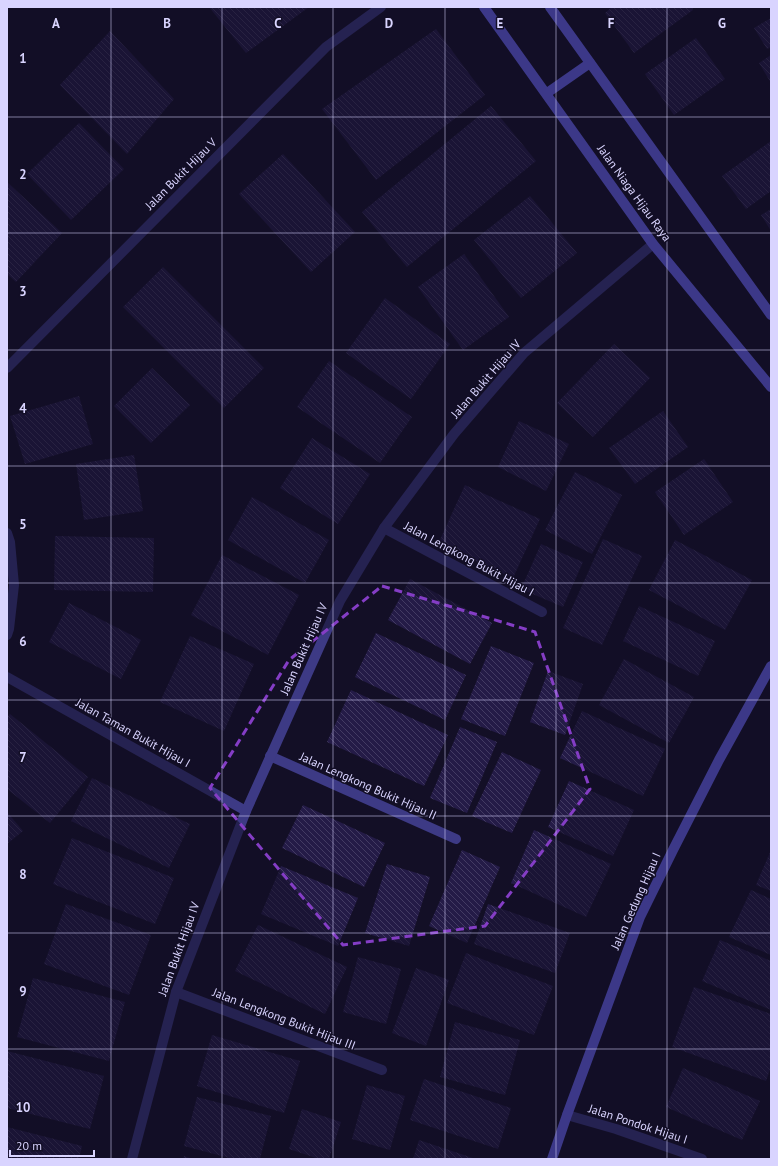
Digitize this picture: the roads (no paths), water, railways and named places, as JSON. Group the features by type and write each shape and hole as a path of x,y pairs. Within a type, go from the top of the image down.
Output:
{"street":[{"name":"Jalan Bukit Hijau V","path":"7,368 326,47 381,7"},
{"name":"Jalan Niaga Hijau Raya","path":"484,7 547,93 653,244 771,388"},
{"path":"550,7 771,315"},
{"path":"547,93 590,63"},
{"name":"Jalan Bukit Hijau IV","path":"132,1159 176,992 246,811 340,601 384,528 454,434 524,353 653,244"},
{"name":"Jalan Lengkong Bukit Hijau I","path":"384,528 542,612"},
{"path":"7,533 10,542 14,586 7,635"},
{"name":"Jalan Gedung Hijau I","path":"552,1159 566,1115 640,917 718,760 771,666"},
{"name":"Jalan Taman Bukit Hijau I","path":"7,677 246,811"},
{"name":"Jalan Lengkong Bukit Hijau II","path":"270,756 456,839"},
{"name":"Jalan Lengkong Bukit Hijau III","path":"176,992 382,1070"},
{"name":"Jalan Pondok Hijau I","path":"566,1115 616,1129 702,1159"}]}
